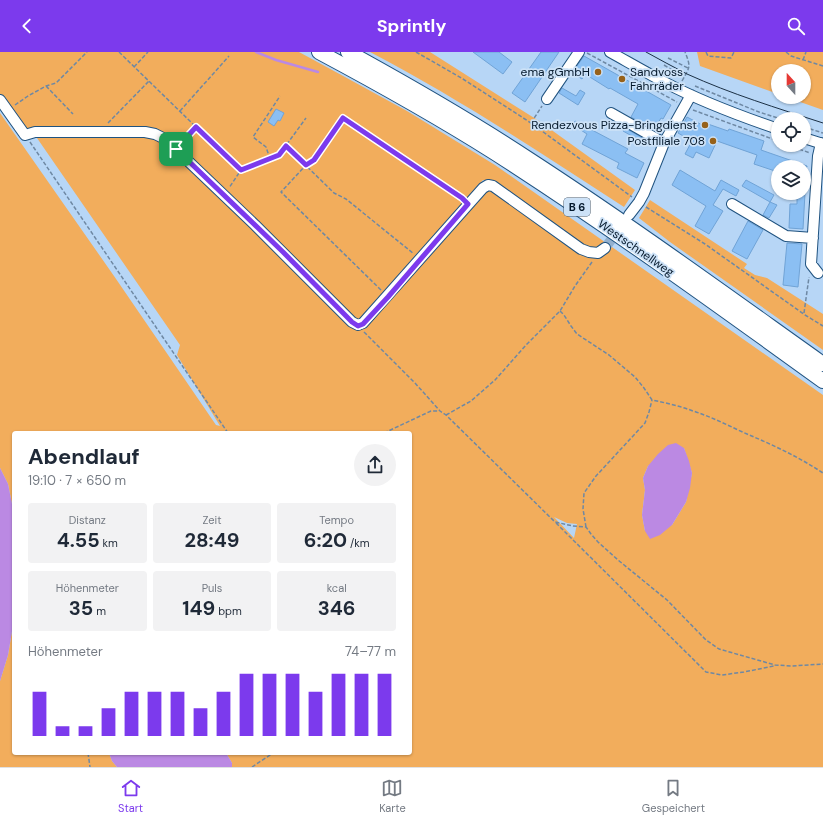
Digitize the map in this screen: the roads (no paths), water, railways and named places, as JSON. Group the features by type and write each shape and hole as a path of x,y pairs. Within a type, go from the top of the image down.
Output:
{"highway":[{"name":"Westschnellweg","path":"319,52 402,97 500,157 578,208 662,266 823,381"},
{"name":"Westschnellweg","path":"348,52 410,86 530,160 670,255 823,364"}],"street":[{"path":"547,99 579,52"},
{"path":"610,52 667,84 692,90 723,109 771,126"},
{"path":"629,215 644,194 664,143 692,90"},
{"path":"0,100 25,135 35,132 145,132 155,134 165,139 283,252 352,322 358,326 363,324 388,297 468,204 483,188 488,185 493,186 581,249 589,252 602,251"},
{"path":"611,112 664,143"},
{"path":"811,140 822,144 818,156 819,209 813,238 811,264 818,274"},
{"path":"732,204 786,236 813,238"}],"waterway":[{"path":"256,52 276,60 318,72"}],"tunnel":[{"path":"605,248 620,228"}],"tram line":[{"path":"646,52 687,74 720,88 823,123"}],"place":[{"name":"ema gGmbH","path":"598,72"},
{"name":"Sandvoss Fahrräder","path":"622,79"},
{"name":"Rendezvous Pizza-Bringdienst","path":"705,125"},
{"name":"Postfiliale 708","path":"713,141"}]}
